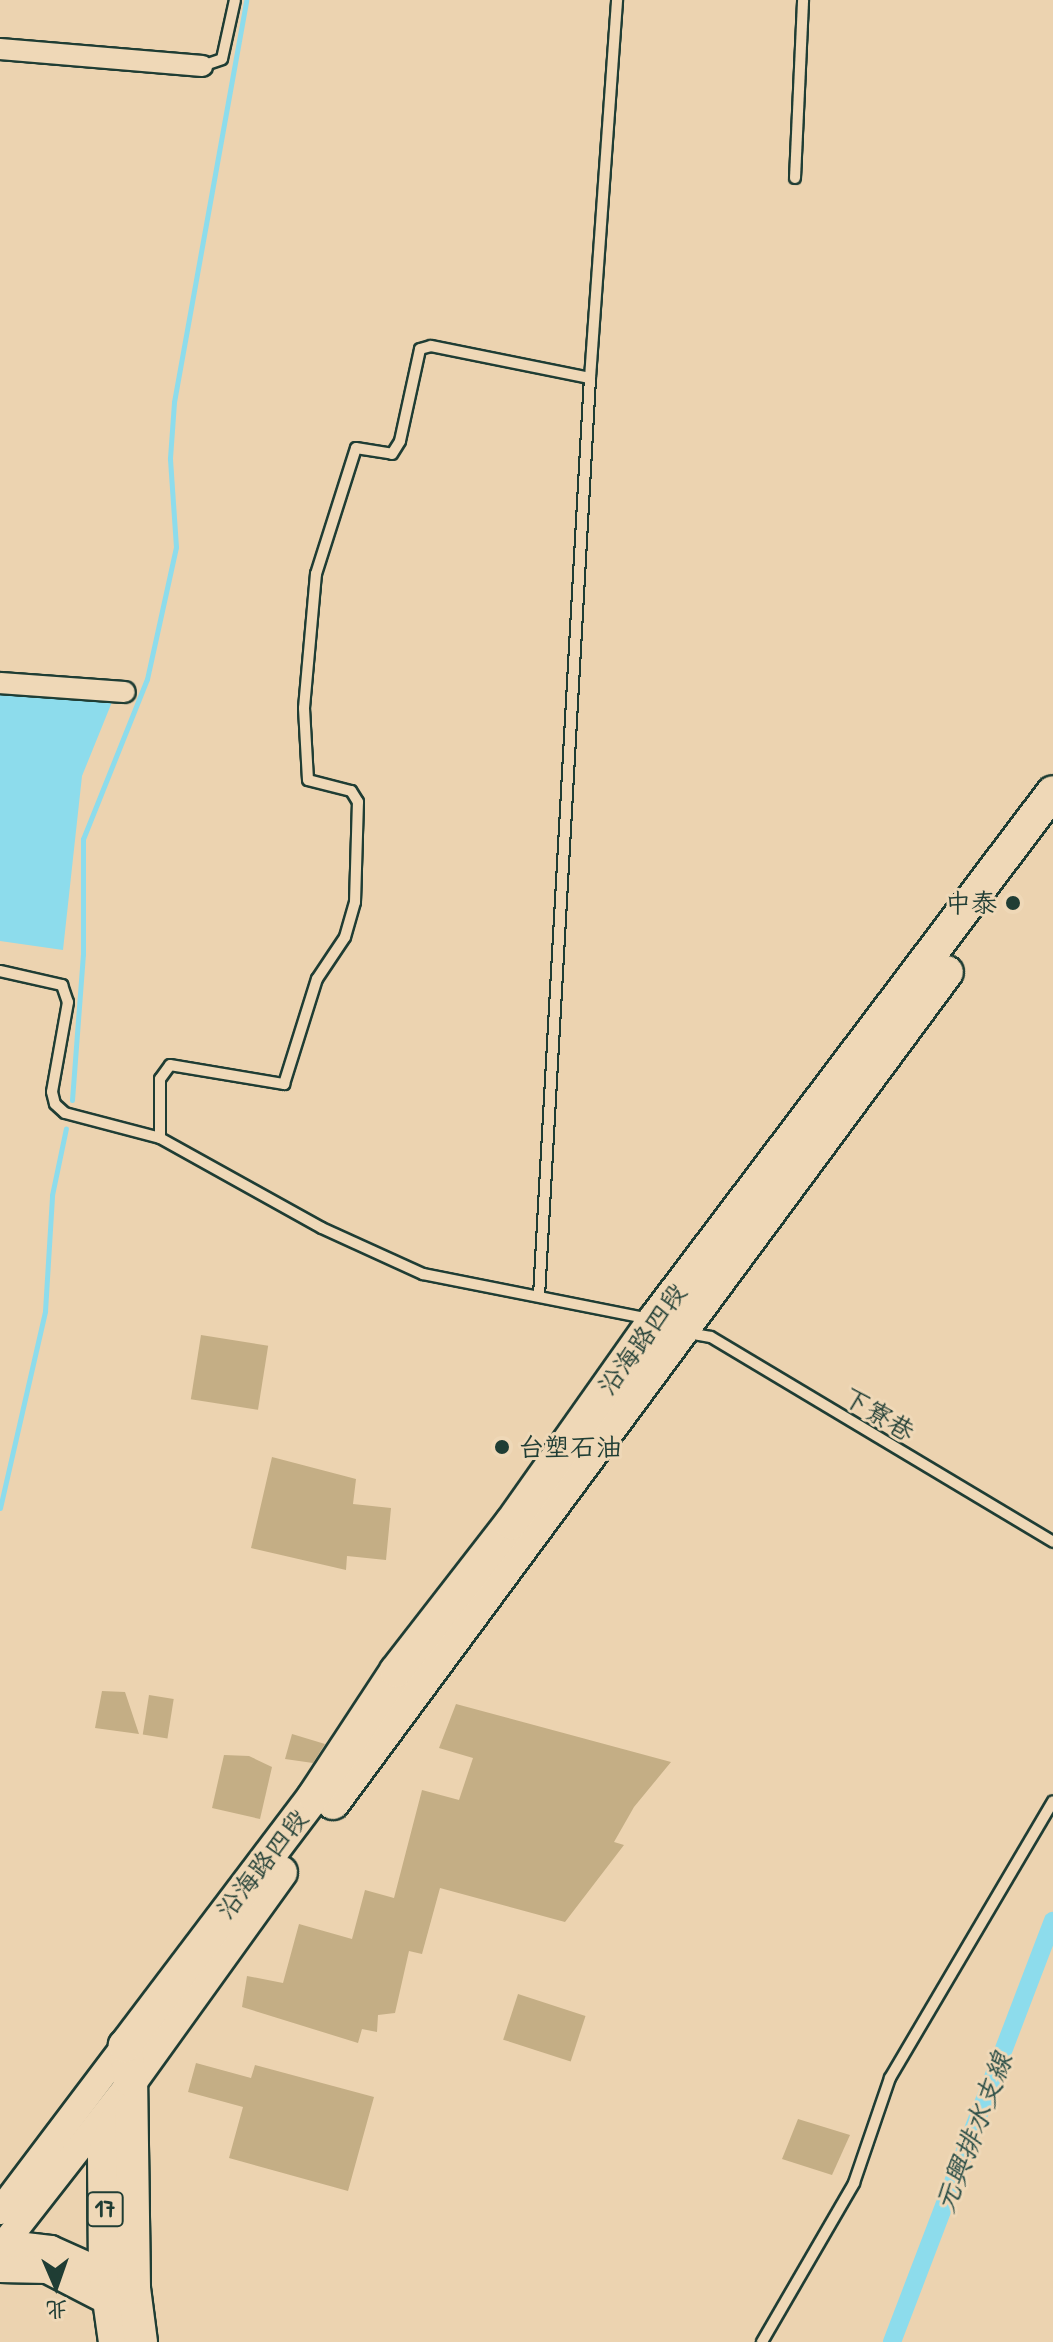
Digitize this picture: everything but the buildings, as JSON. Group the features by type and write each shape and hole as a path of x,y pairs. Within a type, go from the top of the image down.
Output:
{"main road":[{"name":"沿海路四段","path":"125,2046 314,1796 396,1671 667,1325 994,890 1053,792"},
{"name":"沿海路四段","path":"994,890 1053,827"},
{"name":"沿海路四段","path":"131,2081 667,1325"},
{"name":"17","path":"115,2342 130,2312 131,2081 125,2046"},
{"name":"17","path":"130,2312 105,2271 104,2155 131,2081"}],"street":[{"path":"0,49 202,66"},
{"path":"0,683 125,692"},
{"name":"沿海路四段","path":"0,2211 125,2046"},
{"name":"沿海路四段","path":"1,2251 131,2081"},
{"path":"1,2251 51,2249 105,2271"},
{"path":"1,2251 47,2270 130,2312"}],"lane":[{"path":"202,66 222,59 235,0"},
{"path":"539,1296 590,378 617,0"},
{"path":"795,178 803,0"},
{"path":"160,1138 160,1079 170,1065 284,1084 317,979 345,937 355,902 358,802 351,791 308,780 304,708 316,574 356,448 392,454 400,441 420,349 431,346 590,378"},
{"name":"下寮巷","path":"0,971 62,985 68,1002 52,1092 55,1104 65,1113 160,1138 322,1228 423,1274 539,1296 711,1337 1053,1542"},
{"path":"762,2342 854,2183 890,2078 1053,1801"}],"water":[{"path":"0,684 114,697 82,776 63,950 0,941"}],"waterway":[{"path":"72,1100 83,954 83,839 147,679 176,547 170,458 174,402 246,0"},
{"path":"0,1508 45,1311 52,1195 66,1128"},
{"name":"元興排水支線","path":"892,2342 1053,1921"}],"place":[{"name":"中泰","path":"1013,903"},
{"name":"台塑石油","path":"502,1447"}]}
